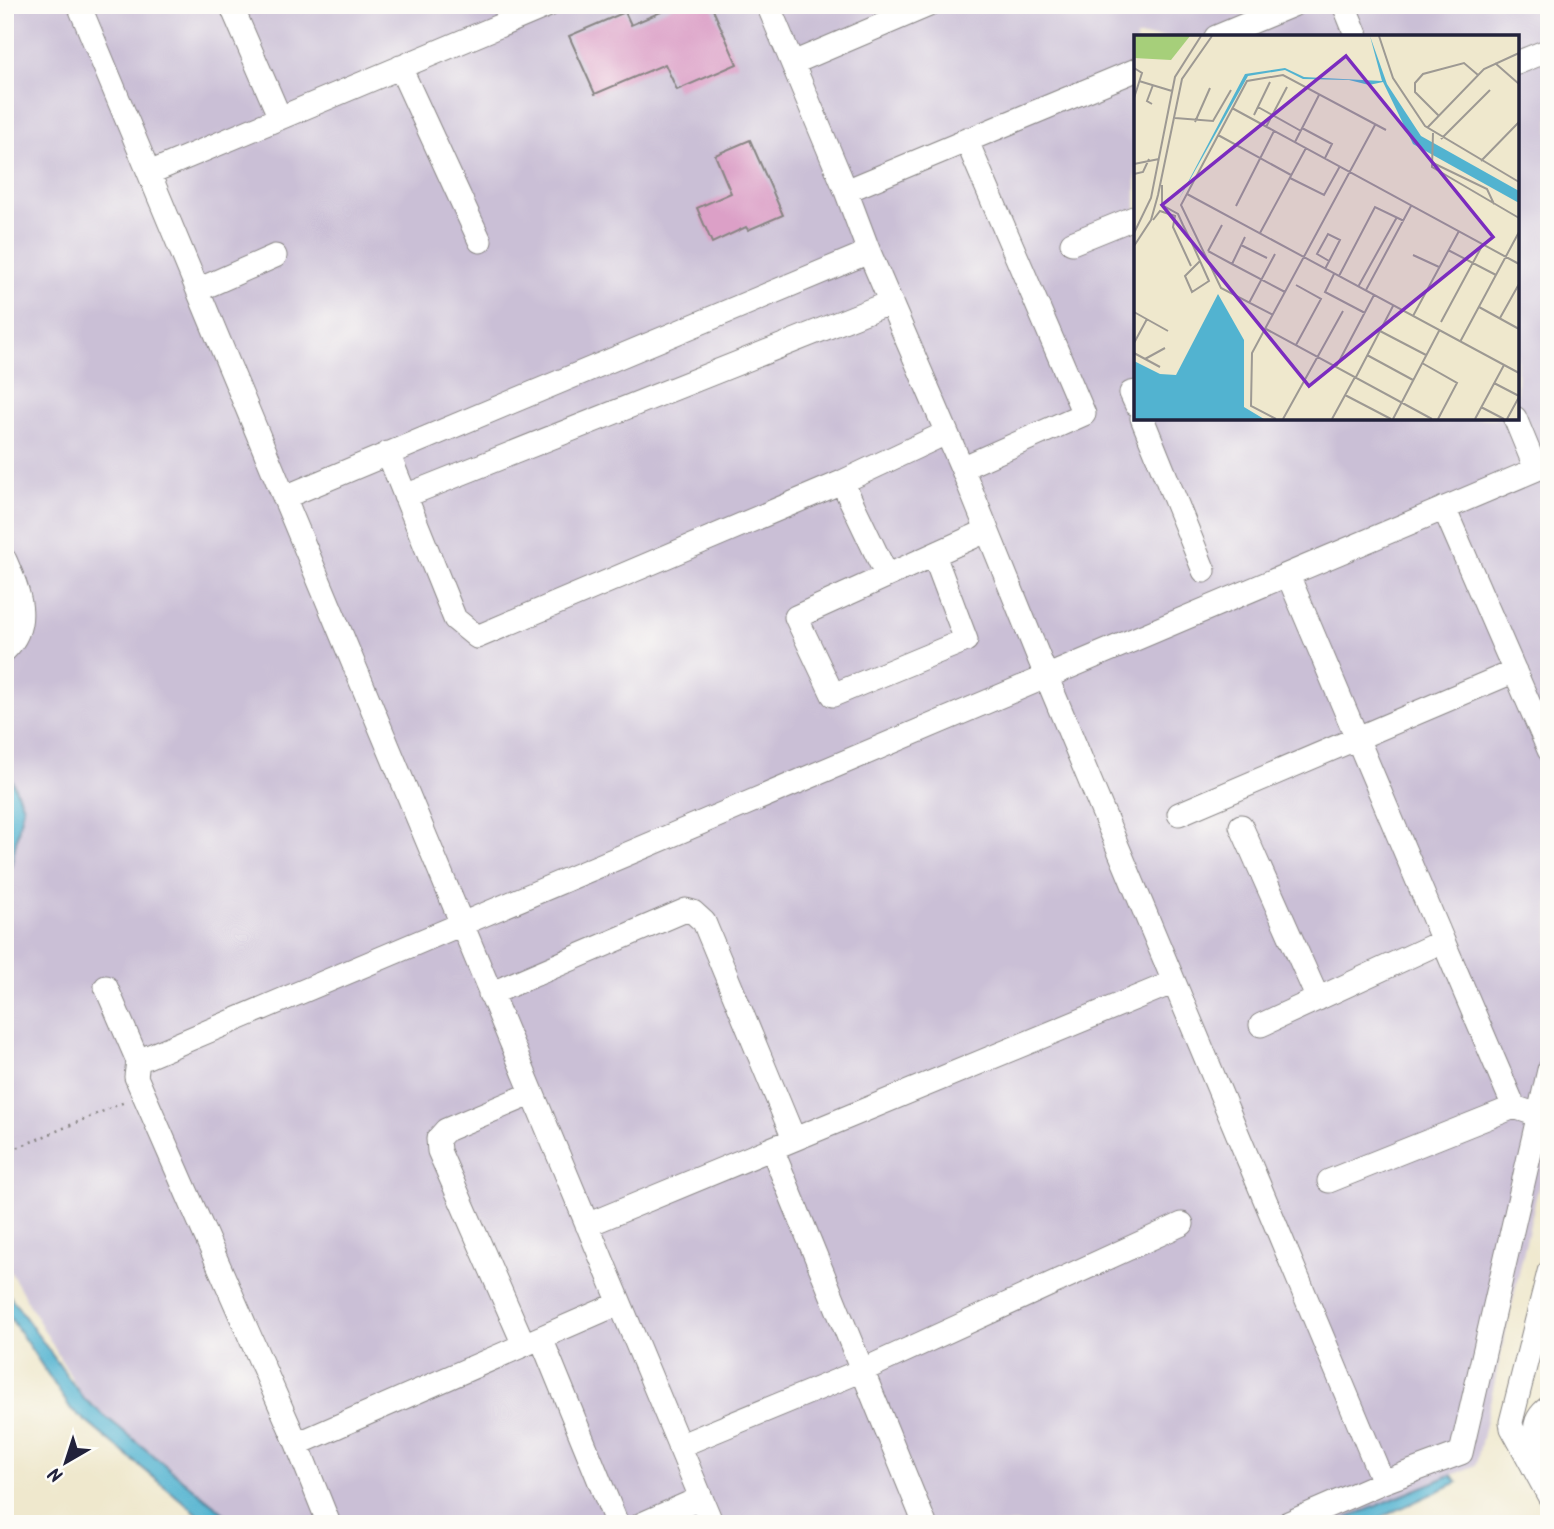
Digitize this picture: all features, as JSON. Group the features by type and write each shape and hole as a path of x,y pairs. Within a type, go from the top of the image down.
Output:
{"lane":[{"path":"231,5 280,118"},
{"path":"149,173 549,5"},
{"path":"768,5 1383,1482"},
{"path":"793,63 929,5"},
{"path":"1221,35 1293,5"},
{"path":"1344,5 1356,35"},
{"path":"81,6 712,1524"},
{"path":"1519,62 1549,50"},
{"path":"400,67 480,241"},
{"path":"846,191 1134,71"},
{"path":"962,468 1084,414 966,139"},
{"path":"1072,243 1134,218"},
{"path":"285,497 869,252"},
{"path":"198,290 275,256"},
{"path":"405,496 891,302"},
{"path":"1143,420 1204,571"},
{"path":"138,1061 1542,467 1516,420"},
{"path":"388,453 455,619 477,636 842,482 946,433"},
{"path":"842,482 887,576"},
{"path":"1444,508 1549,750"},
{"path":"934,555 966,640 832,695 796,617 986,531"},
{"path":"5,560 20,595 23,612 8,641"},
{"path":"1288,575 1514,1107"},
{"path":"1179,814 1515,671"},
{"path":"1241,826 1318,999"},
{"path":"490,994 686,910 692,912 704,922 794,1139"},
{"path":"1261,1025 1443,941"},
{"path":"587,1226 1174,982"},
{"path":"106,987 138,1061 136,1077 143,1095 329,1524"},
{"path":"1286,1524 1383,1482 1461,1453 1549,1070"},
{"path":"531,1094 446,1130 438,1139 439,1151 533,1341 617,1524"},
{"path":"1329,1181 1514,1107 1538,1115"},
{"path":"772,1149 925,1524"},
{"path":"679,1446 863,1370 1182,1224"},
{"path":"1549,1272 1539,1341 1512,1428 1549,1496"},
{"path":"296,1444 620,1303"},
{"path":"1549,1407 1536,1418 1535,1423 1539,1449 1549,1464"},
{"path":"642,1524 701,1498"}],"path":[{"path":"5,1153 143,1095"}],"shaded area":[{"path":"5,5 1549,5 1549,1139 1476,1465 1333,1524 237,1524 83,1398 5,1262 5,896 23,807 5,763"}],"water":[{"path":"5,763 23,807 5,896"},
{"path":"5,1289 83,1398 237,1524 210,1524 71,1409 5,1310"},
{"path":"1451,1475 1458,1482 1367,1524 1333,1524"}],"building":[{"path":"677,5 711,5 737,64 677,90 665,64 595,94 569,36 625,12 631,25"},
{"path":"750,140 783,215 748,230 746,227 712,243 697,208 731,193 715,155"}]}
